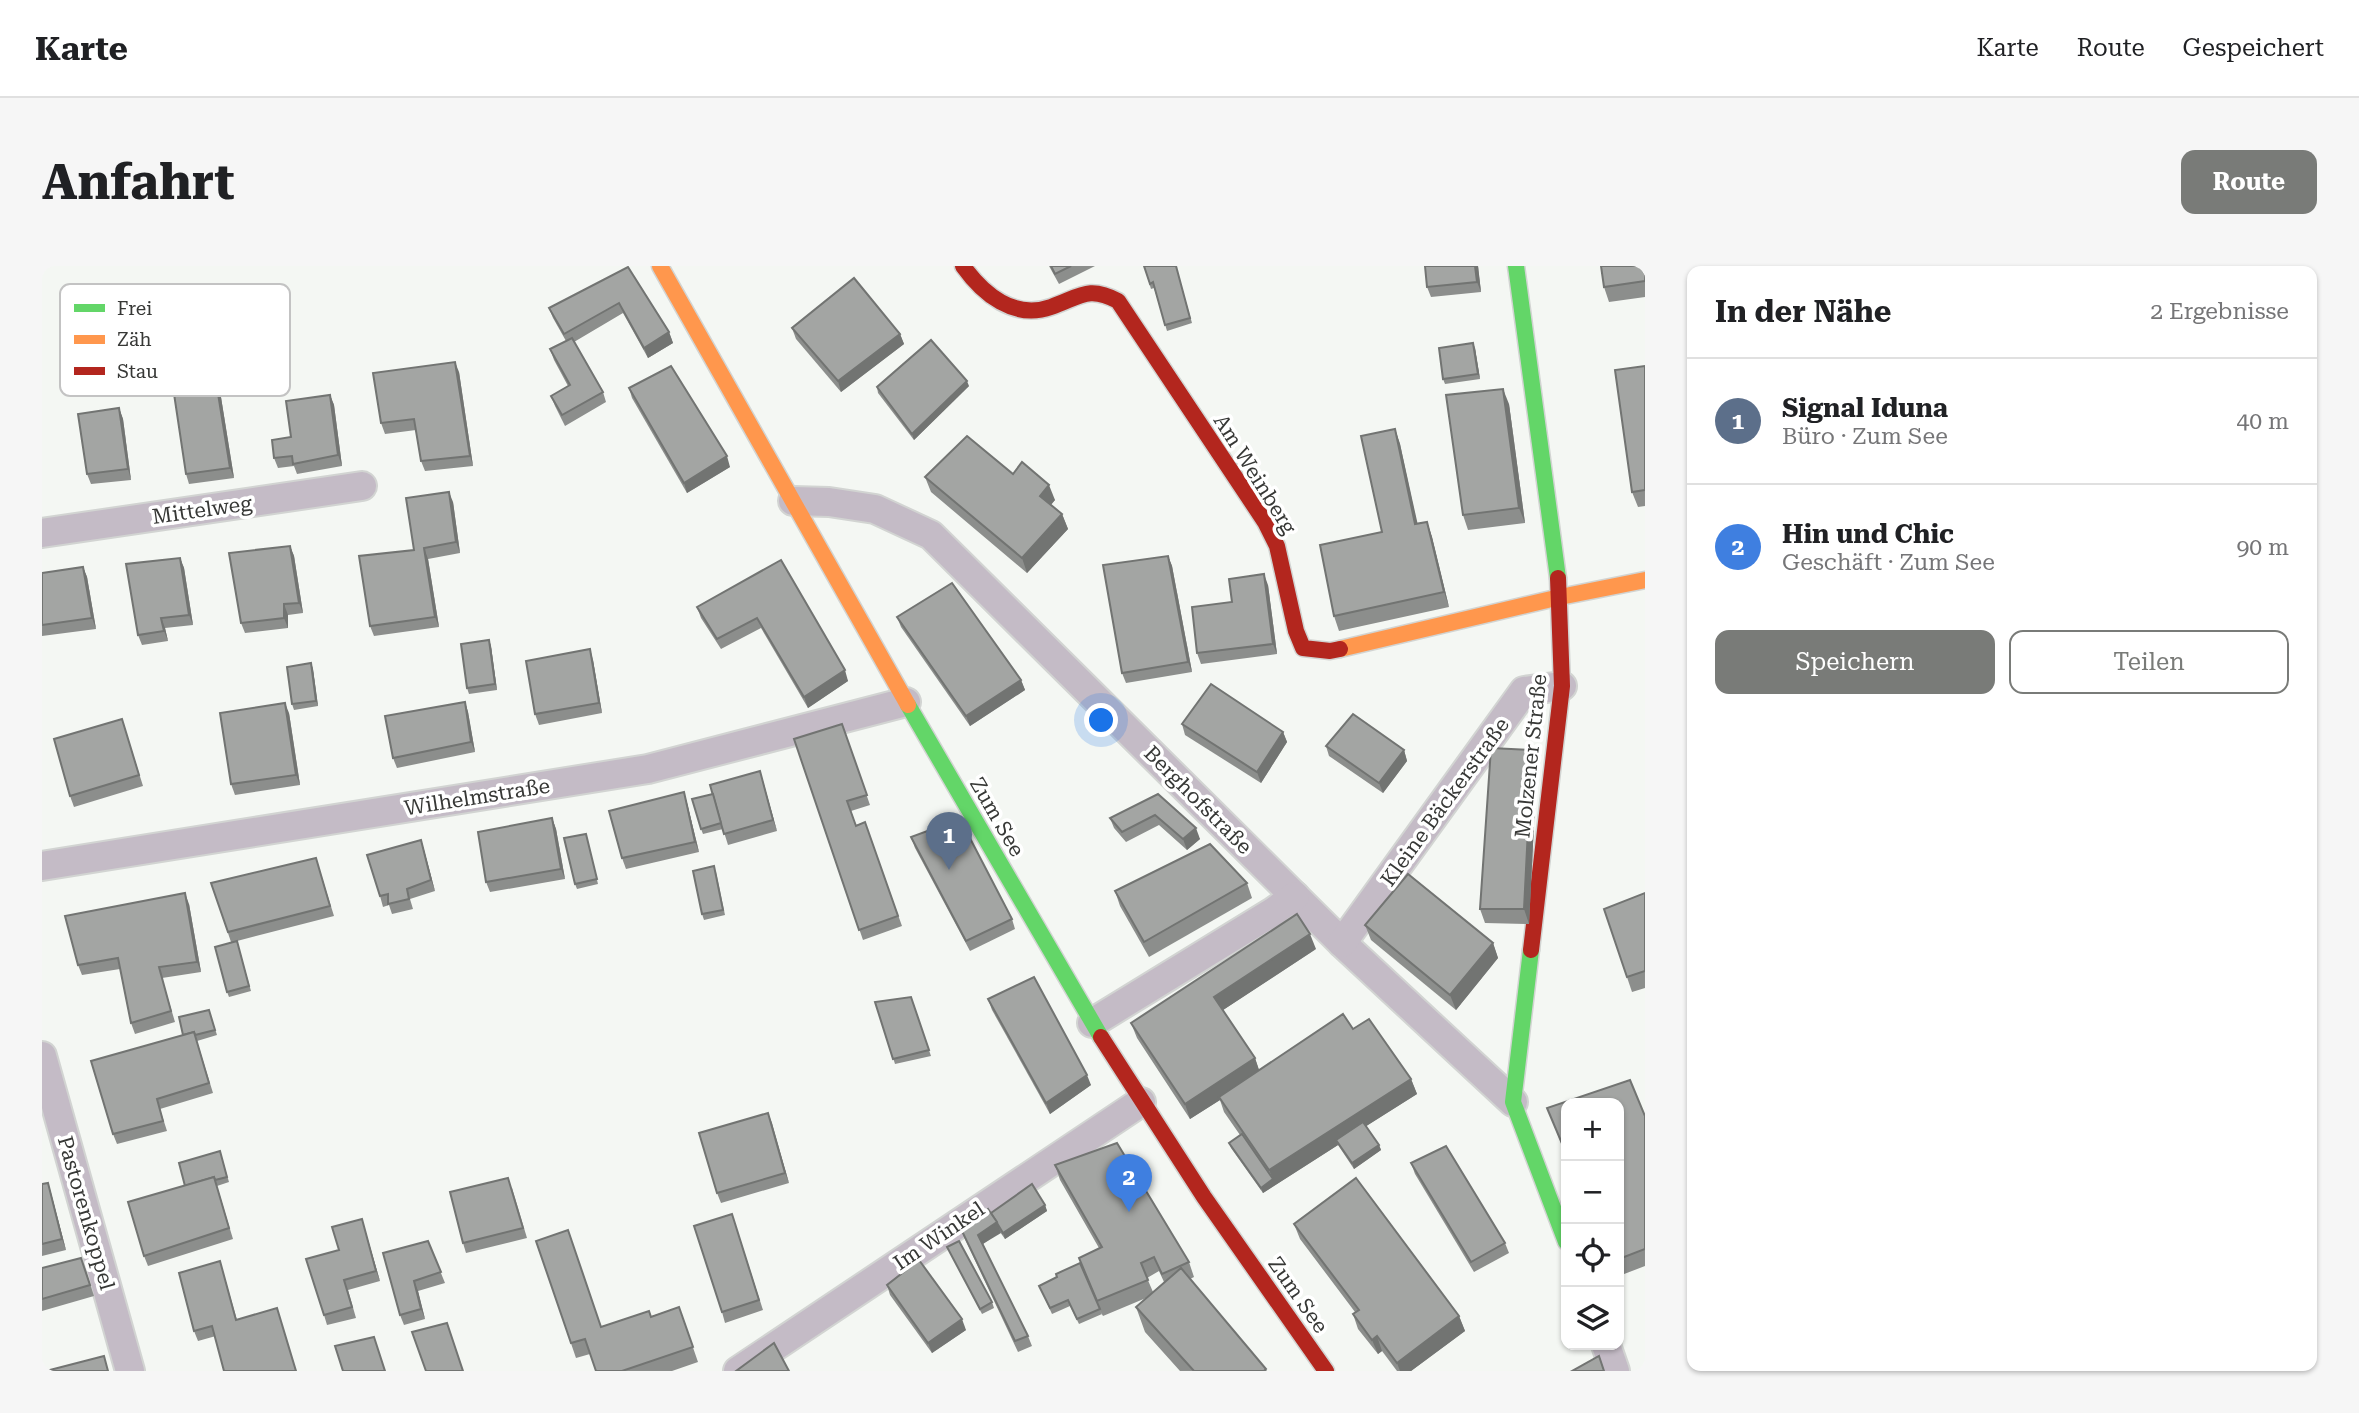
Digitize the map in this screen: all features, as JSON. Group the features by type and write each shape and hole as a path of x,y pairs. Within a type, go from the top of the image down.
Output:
{"street":[{"name":"Zum See","path":"660,266 906,702 1092,1023 1204,1197 1325,1371"},
{"name":"Am Weinberg","path":"963,266 987,293 1010,307 1028,311 1047,309 1080,293 1102,291 1118,301 1265,523 1277,546 1296,631 1303,648 1329,651 1560,597"},
{"name":"Molzener Straße","path":"1516,266 1560,597 1562,686 1513,1102 1561,1229"},
{"name":"Mittelweg","path":"42,533 362,486"},
{"name":"Berghofstraße","path":"793,501 828,502 875,509 931,535 1342,943 1513,1102"},
{"path":"1560,597 1645,580"},
{"name":"Kleine Bäckerstraße","path":"1342,943 1524,691 1562,686"},
{"name":"Wilhelmstraße","path":"42,866 648,769 906,702"},
{"path":"1092,1023 1295,896"},
{"name":"Pastorenkoppel","path":"42,1056 130,1371"},
{"name":"Im Winkel","path":"738,1371 1141,1102"},
{"path":"1608,1350 1615,1371"}],"building":[{"path":"1051,266 1071,266 1055,274"},
{"path":"1144,266 1176,266 1190,318 1165,325 1153,282 1150,284"},
{"path":"1425,266 1475,266 1477,282 1427,287"},
{"path":"1601,266 1645,266 1645,281 1604,287"},
{"path":"628,267 669,332 644,348 619,303 564,334 549,308"},
{"path":"854,278 900,334 838,381 792,328"},
{"path":"572,338 603,392 562,415 551,396 570,385 550,349"},
{"path":"931,340 967,381 912,434 877,387"},
{"path":"1473,343 1478,374 1443,379 1439,348"},
{"path":"455,362 470,456 421,461 414,419 381,423 373,373"},
{"path":"671,366 727,456 684,483 629,388"},
{"path":"1645,366 1645,490 1632,492 1615,370"},
{"path":"1503,389 1519,508 1463,515 1446,395"},
{"path":"330,395 338,455 293,464 292,456 274,458 272,440 291,437 286,401"},
{"path":"174,396 218,396 230,468 186,474"},
{"path":"119,408 128,469 87,474 78,414"},
{"path":"1395,429 1415,524 1427,522 1444,592 1334,616 1320,545 1382,532 1361,436"},
{"path":"967,436 1013,474 1022,462 1049,485 1040,496 1062,514 1022,558 925,477"},
{"path":"449,492 456,542 424,548 435,617 370,626 359,556 414,550 406,498"},
{"path":"290,546 299,603 284,604 284,618 241,623 229,553"},
{"path":"1168,556 1188,662 1122,673 1103,565"},
{"path":"180,558 189,615 161,618 164,631 138,635 126,564"},
{"path":"781,560 845,670 804,697 757,618 717,639 697,607"},
{"path":"83,567 92,618 42,625 42,573"},
{"path":"1264,574 1273,644 1197,653 1192,607 1232,602 1229,579"},
{"path":"952,583 1021,680 966,716 897,617"},
{"path":"489,640 495,684 467,688 461,644"},
{"path":"590,649 599,703 535,714 526,661"},
{"path":"311,663 316,701 292,704 287,667"},
{"path":"1211,684 1283,732 1257,772 1182,724"},
{"path":"465,702 471,742 393,758 385,716"},
{"path":"285,703 296,775 231,784 220,713"},
{"path":"1353,714 1404,750 1379,783 1326,746"},
{"path":"122,719 139,775 70,796 54,739"},
{"path":"842,724 867,795 847,801 856,826 865,822 898,916 859,930 794,739"},
{"path":"1491,748 1532,750 1524,909 1480,909"},
{"path":"760,771 773,820 724,834 710,785"},
{"path":"684,792 695,842 622,858 609,811"},
{"path":"713,794 721,823 701,829 692,799"},
{"path":"1158,794 1196,828 1183,839 1155,815 1122,832 1110,818"},
{"path":"552,818 561,869 486,882 478,832"},
{"path":"960,819 1012,919 966,941 911,837"},
{"path":"586,834 597,879 575,884 564,838"},
{"path":"421,840 431,880 407,889 409,899 388,904 388,894 380,896 367,855"},
{"path":"1210,844 1247,883 1144,942 1115,891"},
{"path":"316,858 330,906 228,932 211,883"},
{"path":"714,866 723,910 702,914 693,871"},
{"path":"1408,874 1493,943 1450,995 1365,925"},
{"path":"185,893 197,962 159,967 171,1011 131,1023 118,958 78,965 65,916"},
{"path":"1645,893 1645,971 1627,977 1604,909"},
{"path":"1297,914 1310,934 1214,997 1255,1058 1185,1104 1131,1023"},
{"path":"237,941 249,986 227,992 215,947"},
{"path":"1034,977 1087,1075 1046,1103 988,999"},
{"path":"911,997 929,1050 893,1059 875,1002"},
{"path":"209,1010 215,1030 183,1035 179,1017"},
{"path":"1343,1014 1353,1029 1369,1019 1411,1079 1269,1170 1219,1097"},
{"path":"194,1032 209,1083 157,1099 163,1121 113,1134 91,1061"},
{"path":"1630,1080 1645,1116 1645,1249 1624,1257 1624,1098 1577,1098"},
{"path":"1561,1103 1561,1141 1547,1108"},
{"path":"768,1113 785,1173 717,1193 699,1133"},
{"path":"1363,1122 1379,1145 1352,1163 1336,1140"},
{"path":"1242,1134 1273,1179 1261,1188 1229,1143"},
{"path":"1117,1143 1189,1262 1162,1274 1154,1257 1141,1263 1148,1280 1097,1301 1079,1258 1102,1247 1055,1165"},
{"path":"1446,1146 1505,1243 1471,1262 1411,1163"},
{"path":"220,1151 227,1177 215,1180 214,1177 185,1186 179,1163"},
{"path":"214,1177 229,1228 144,1256 128,1202"},
{"path":"508,1178 523,1228 463,1243 450,1192"},
{"path":"1356,1178 1459,1316 1397,1363 1377,1336 1372,1340 1353,1314 1359,1310 1294,1224"},
{"path":"48,1183 62,1239 42,1244 42,1184"},
{"path":"1032,1184 1045,1205 1003,1233 991,1213"},
{"path":"988,1209 997,1222 978,1235 1028,1336 1015,1341 961,1229"},
{"path":"732,1214 759,1300 722,1312 694,1226"},
{"path":"362,1219 376,1271 344,1280 352,1307 324,1315 306,1259 339,1250 332,1227"},
{"path":"568,1230 601,1327 649,1311 651,1317 679,1307 693,1347 622,1371 596,1371 585,1339 571,1343 536,1241"},
{"path":"428,1241 441,1272 414,1281 421,1309 400,1315 383,1253"},
{"path":"959,1241 992,1302 980,1309 947,1247"},
{"path":"81,1258 90,1285 42,1299 42,1268"},
{"path":"919,1260 962,1319 928,1343 887,1285"},
{"path":"220,1261 236,1320 277,1308 296,1371 224,1371 212,1326 194,1331 179,1273"},
{"path":"1080,1263 1100,1309 1077,1319 1068,1300 1050,1308 1039,1286 1057,1277 1056,1274"},
{"path":"1181,1268 1266,1369 1264,1371 1194,1371 1136,1307"},
{"path":"447,1323 463,1371 426,1371 412,1332"},
{"path":"374,1337 385,1371 343,1371 335,1346"},
{"path":"774,1343 789,1371 736,1371"},
{"path":"104,1356 108,1371 46,1371"},
{"path":"1599,1356 1604,1371 1572,1371"}],"traffic: fast":[{"path":"1516,266 1558,578"},
{"path":"908,705 1101,1037"},
{"path":"1531,950 1513,1102 1561,1229"}],"traffic: slow":[{"path":"660,266 908,705"},
{"path":"1340,649 1560,597 1645,580"}],"traffic: jam":[{"path":"963,266 990,295 1024,310 1051,307 1091,293 1118,301 1265,522 1277,546 1296,631 1303,648 1330,651 1340,649"},
{"path":"1531,950 1562,686 1558,578"},
{"path":"1101,1037 1204,1197 1326,1371"}],"place":[{"name":"Signal Iduna","path":"949,870"},
{"name":"Hin und Chic","path":"1129,1212"}]}
